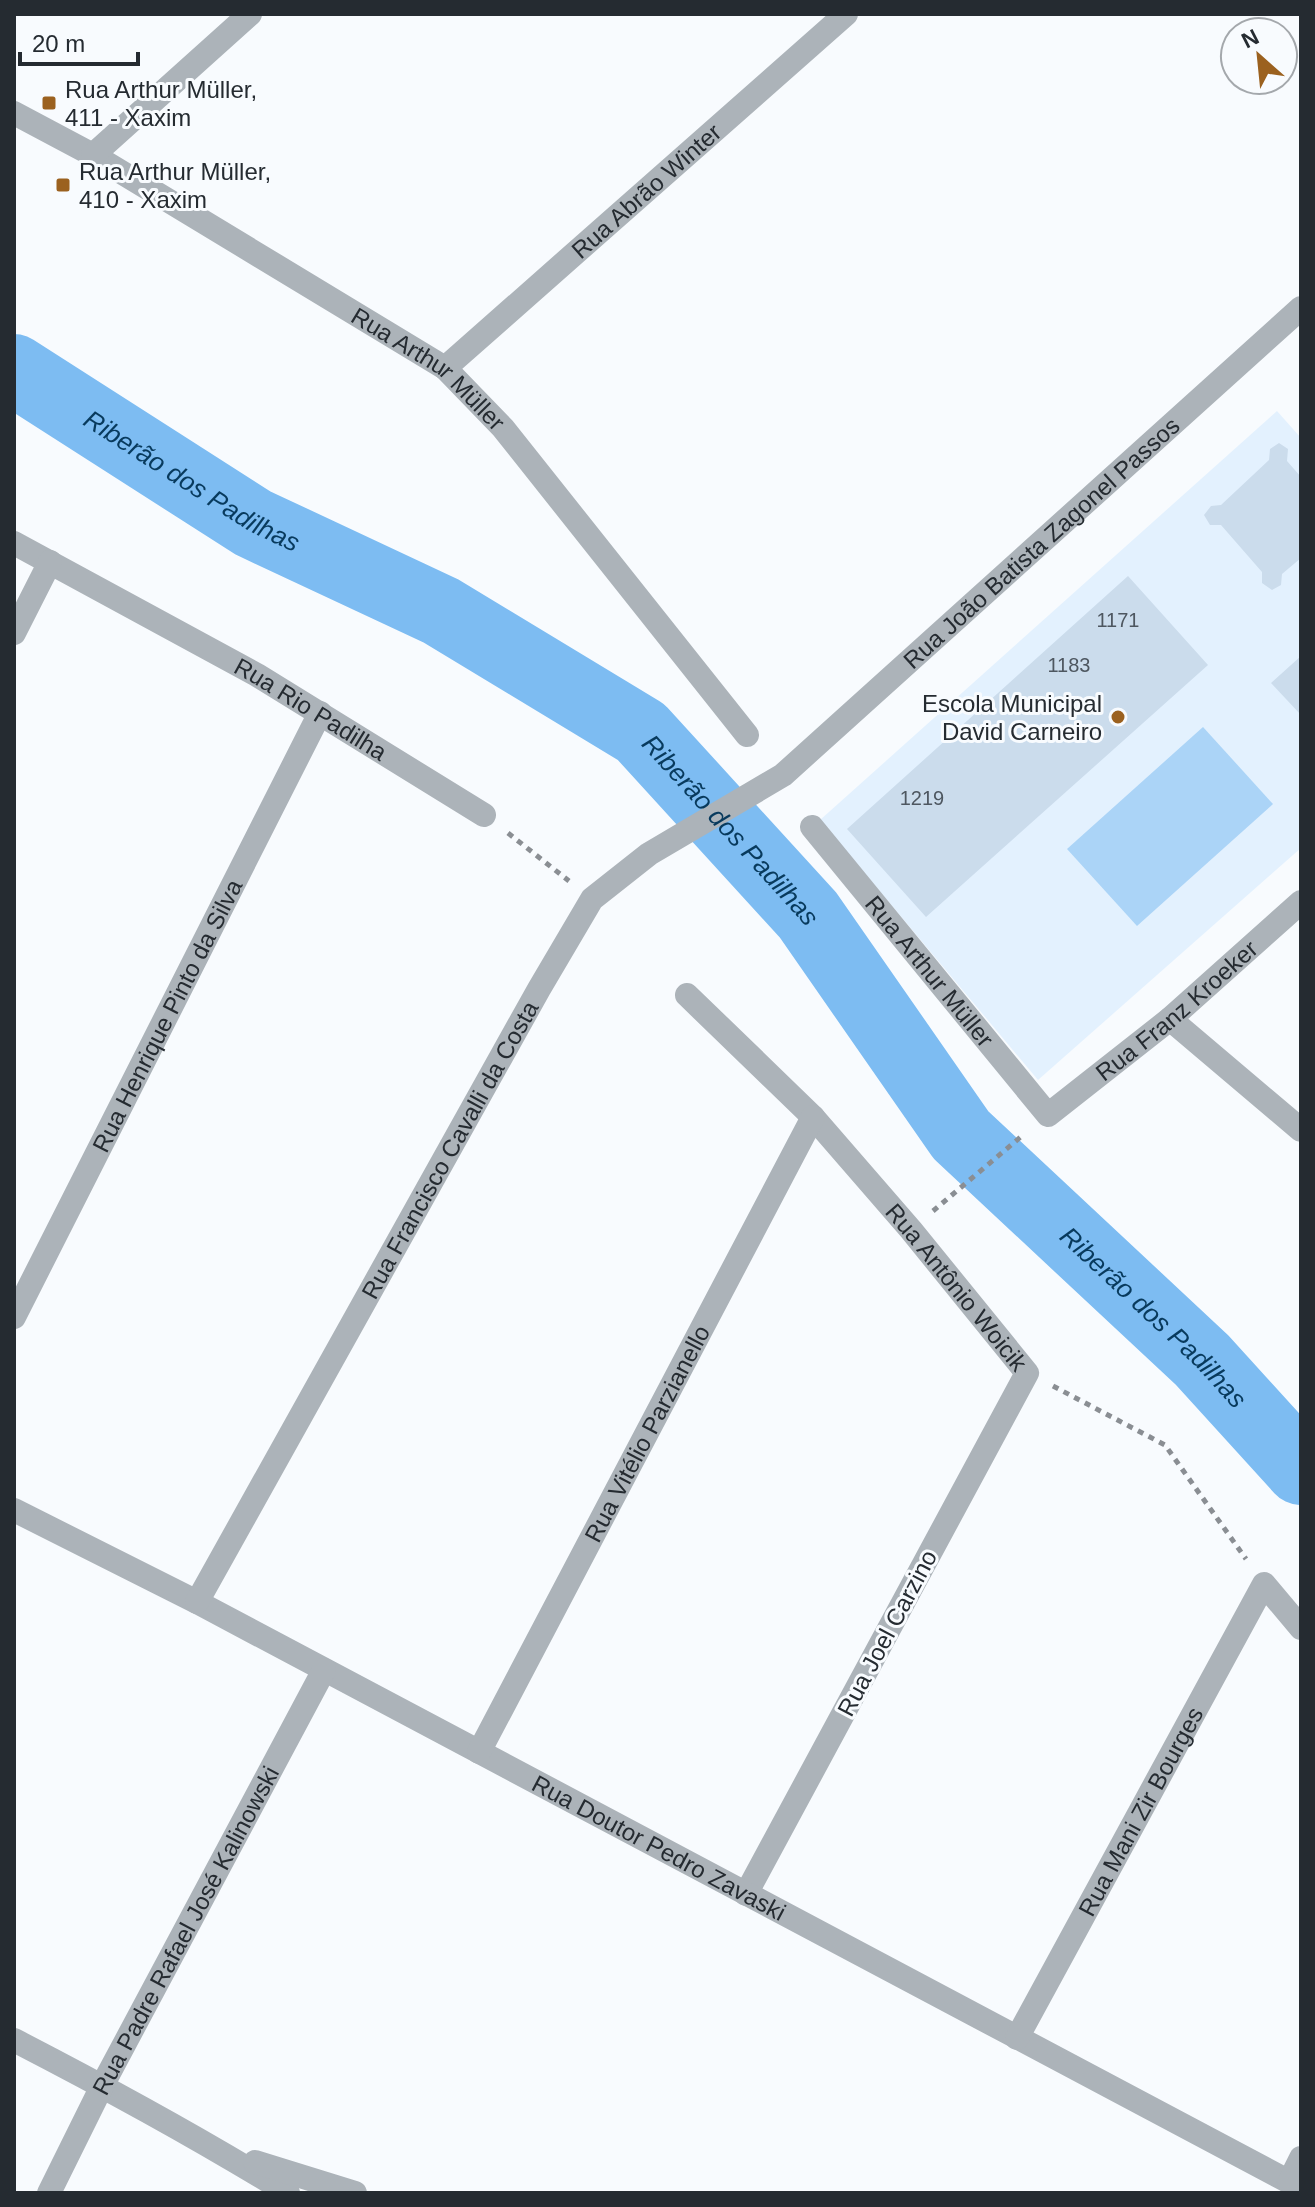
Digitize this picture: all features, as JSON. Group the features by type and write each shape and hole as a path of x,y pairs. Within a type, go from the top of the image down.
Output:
{"street":[{"path":"93,155 250,14"},
{"name":"Rua Abrão Winter","path":"445,368 846,14"},
{"name":"Rua Arthur Müller","path":"14,113 93,155 445,368 503,428 747,735"},
{"name":"Rua João Batista Zagonel Passos","path":"775,779 1301,308"},
{"name":"Rua Rio Padilha","path":"14,543 257,675 484,815"},
{"path":"14,633 50,562"},
{"name":"Rua Henrique Pinto da Silva","path":"14,1317 320,713"},
{"name":"Rua Francisco Cavalli da Costa","path":"197,1602 592,899 649,854 775,779"},
{"name":"Rua Arthur Müller","path":"812,827 1048,1115"},
{"name":"Rua Franz Kroeker","path":"1048,1115 1170,1019 1301,902"},
{"name":"Rua Antônio Woicik","path":"687,995 813,1117 911,1230 1027,1373"},
{"path":"1170,1019 1301,1130"},
{"name":"Rua Vitélio Parzianello","path":"479,1752 813,1117"},
{"name":"Rua Joel Carzino","path":"746,1894 1027,1373"},
{"name":"Rua Doutor Pedro Zavaski","path":"14,1510 197,1602 1295,2185"},
{"path":"1264,1584 1301,1628"},
{"name":"Rua Mani Zir Bourges","path":"1017,2038 1264,1584"},
{"name":"Rua Padre Rafael José Kalinowski","path":"49,2193 102,2086 324,1670"},
{"path":"14,2040 222,2152 288,2193"},
{"path":"222,2152 355,2193"},
{"path":"1295,2185 1301,2158"}],"path":[{"path":"484,815 592,899"},
{"path":"943,1203 1026,1132"},
{"name":"Rua Antônio Woicik","path":"1027,1373 1165,1445 1264,1584"}],"shaded area":[{"name":"Escola Municipal David Carneiro","path":"1277,411 1301,438 1301,848 1038,1080 820,820"},
{"path":"1203,727 1273,804 1137,926 1067,849"}],"building":[{"path":"1279,443 1288,449 1287,461 1301,477 1301,558 1282,574 1281,585 1272,590 1262,583 1262,572 1221,525 1210,525 1204,515 1211,506 1221,505 1269,460 1270,449"},
{"path":"1128,576 1208,665 926,917 847,829"},
{"path":"1301,656 1301,715 1271,683"}],"waterway":[{"name":"Riberão dos Padilhas","path":"14,370 253,523 441,611 641,732 808,915 961,1135 1202,1360 1301,1469"}],"place":[{"name":"Rua Arthur Müller, 411 - Xaxim","path":"49,103"},
{"name":"Rua Arthur Müller, 410 - Xaxim","path":"63,185"},
{"name":"Escola Municipal David Carneiro","path":"1118,717"}]}
